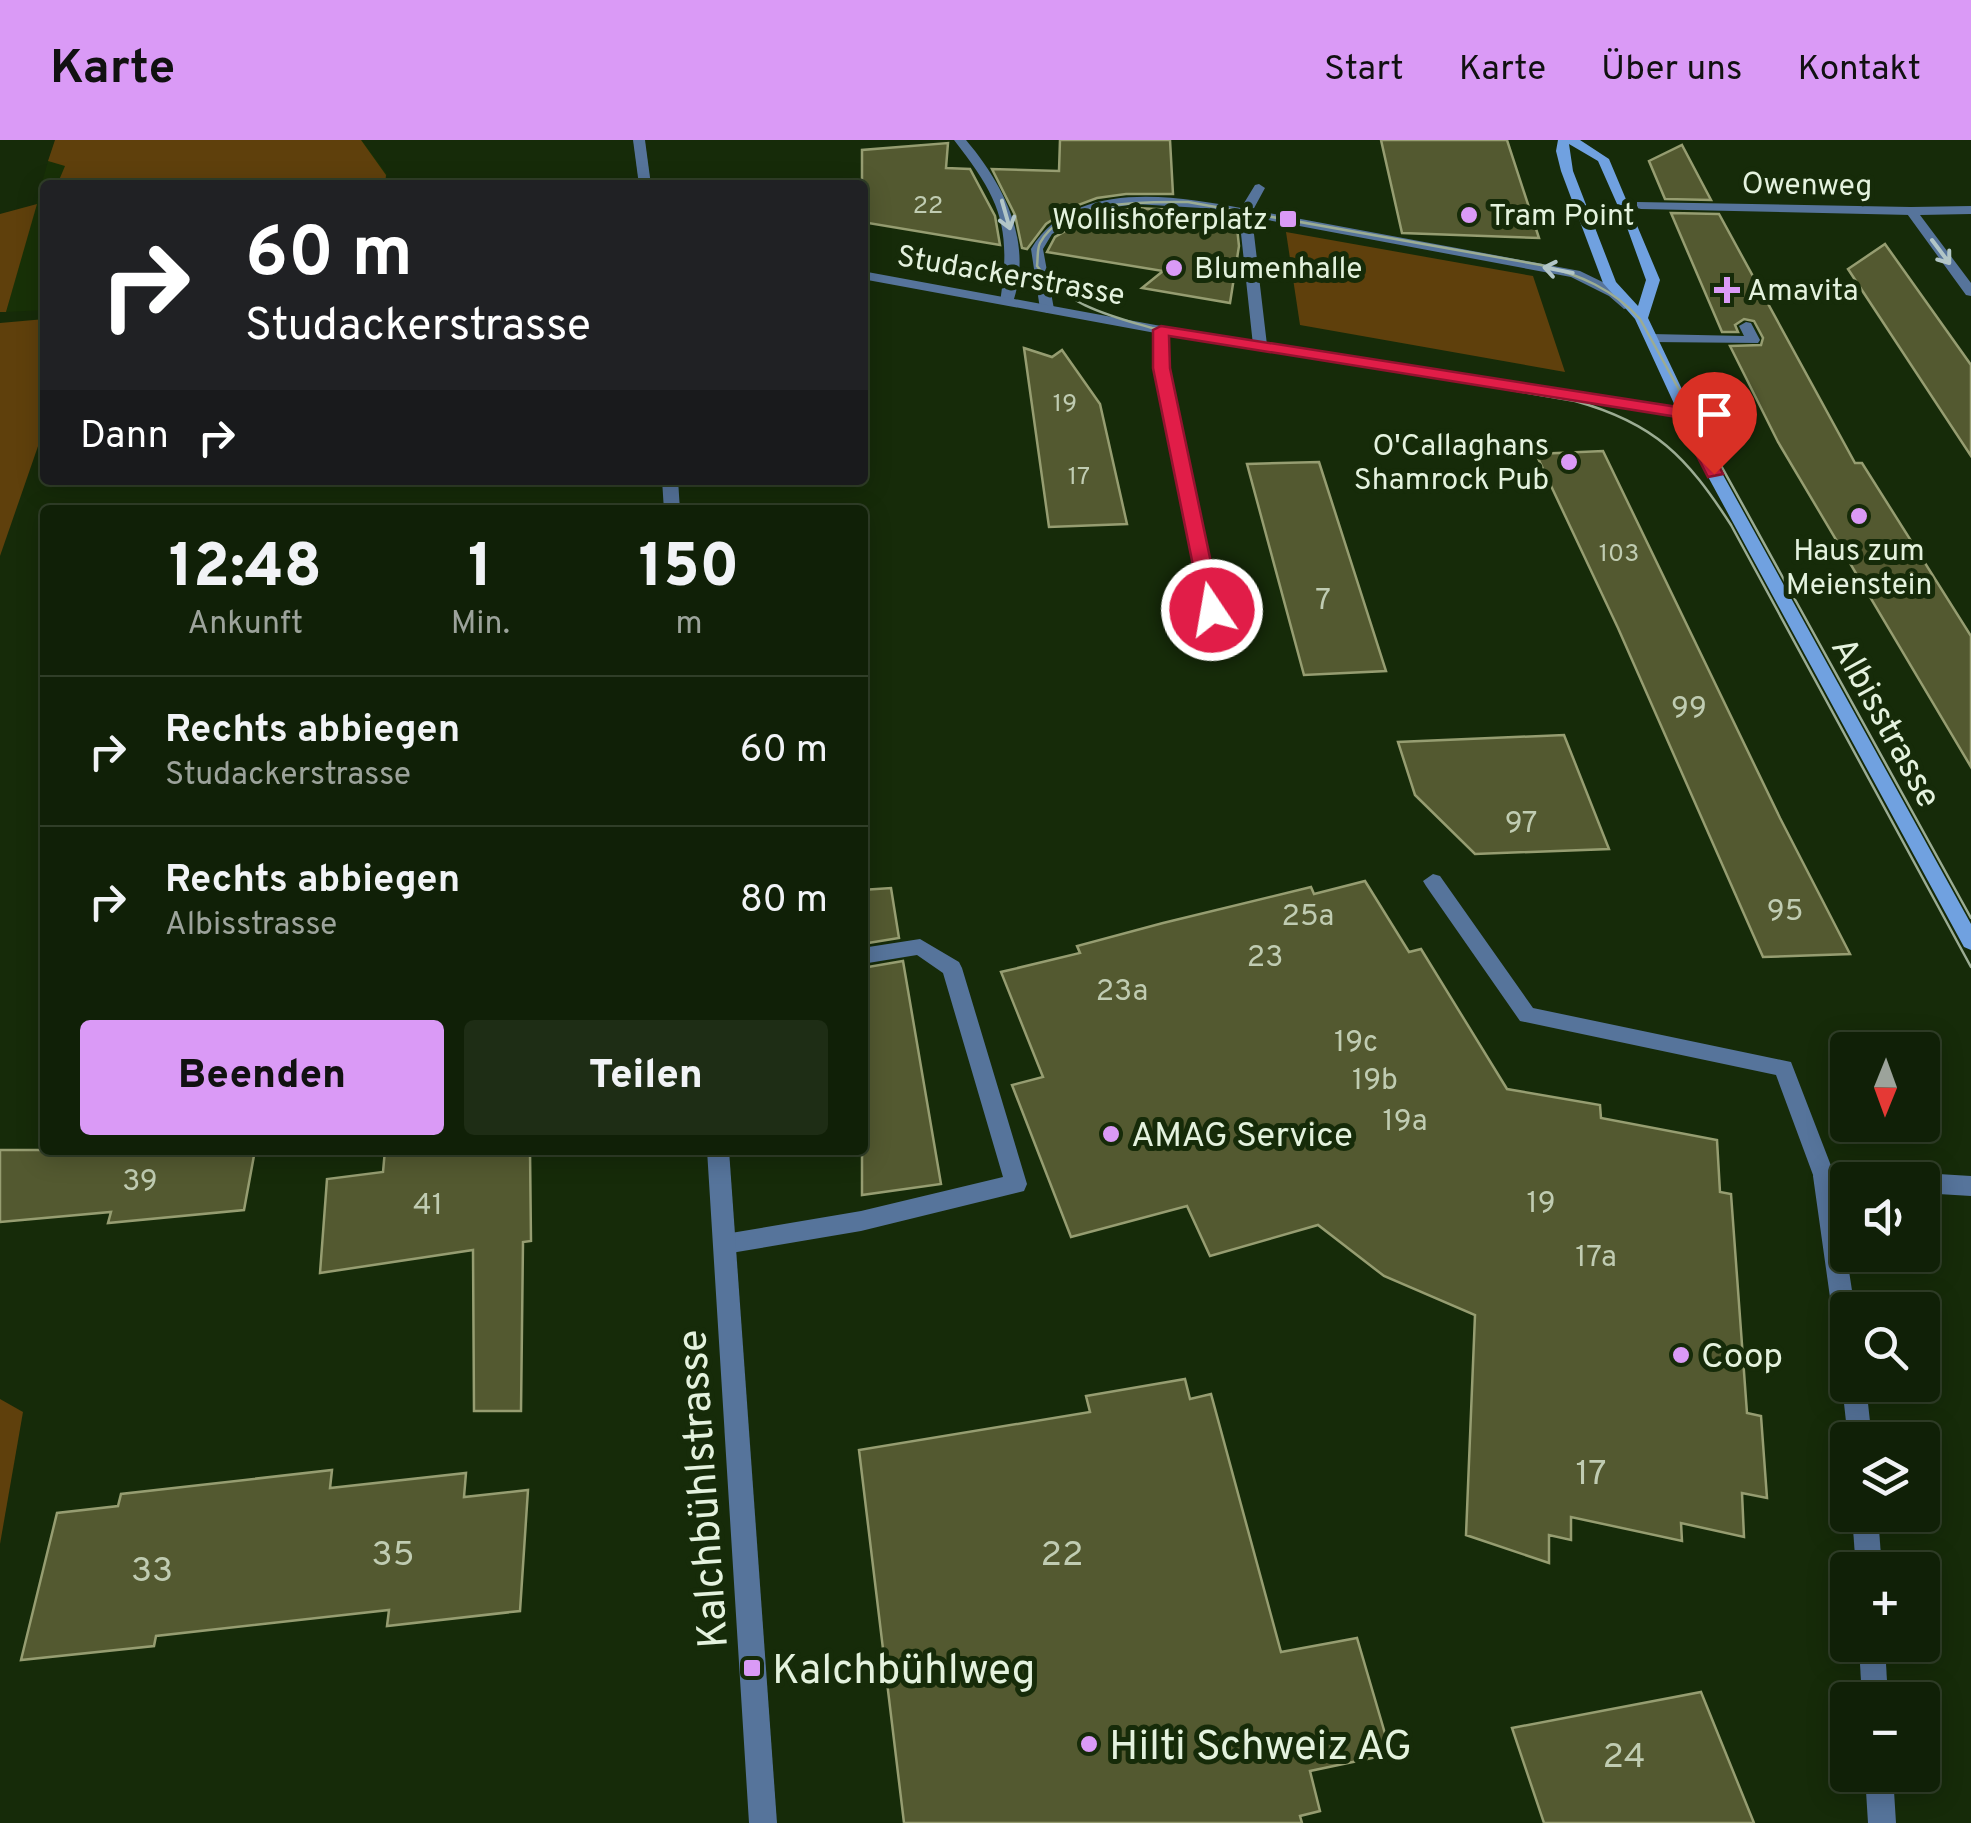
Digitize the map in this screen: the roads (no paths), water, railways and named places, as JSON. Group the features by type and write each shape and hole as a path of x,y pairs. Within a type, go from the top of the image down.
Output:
{"main road":[{"name":"Albisstrasse","path":"1564,140 1562,151 1568,170 1610,283 1641,318 1684,413 1971,942"},
{"path":"1572,140 1603,159 1631,222 1653,280 1641,318"}],"street":[{"path":"640,140 644,180"},
{"path":"960,140 984,167 1008,220 1016,257 1008,302"},
{"path":"1259,188 1246,212 1260,345"},
{"path":"1048,309 1037,248 1046,232 1091,207 1136,200 1246,212 1575,274 1614,293 1641,318"},
{"name":"Owenweg","path":"1641,205 1971,210"},
{"path":"1911,211 1971,292"},
{"name":"Studackerstrasse","path":"868,277 1161,330 1684,413"},
{"path":"1650,338 1753,340 1746,326"},
{"path":"1161,330 1162,368 1212,610"},
{"path":"1433,881 1527,1015 1784,1068 1824,1176 1841,1292"},
{"path":"725,1244 861,1221 1016,1184 952,968 920,948 868,955"},
{"name":"Kalchbühlstrasse","path":"718,1155 763,1823"},
{"path":"1824,1176 1830,1176"},
{"path":"1940,1183 1971,1186"},
{"path":"1880,1792 1882,1823"}],"tram line":[{"path":"1971,918 1640,319 1619,299 1569,273 1541,265 1188,202 1129,203 1086,211 1051,229 1040,243 1037,266 1048,279 1088,307 1119,318 1152,328 1575,401 1648,432 1683,462 1731,525 1971,967"}],"place":[{"name":"Tram Point","path":"1469,215"},
{"name":"Wollishoferplatz","path":"1288,219"},
{"name":"Blumenhalle","path":"1174,268"},
{"name":"Amavita","path":"1727,290"},
{"name":"O'Callaghans Shamrock Pub","path":"1569,462"},
{"name":"Haus zum Meienstein","path":"1859,516"},
{"name":"AMAG Service","path":"1111,1134"},
{"name":"Coop","path":"1681,1355"},
{"name":"Kalchbühlweg","path":"752,1668"},
{"name":"Hilti Schweiz AG","path":"1089,1744"}]}
